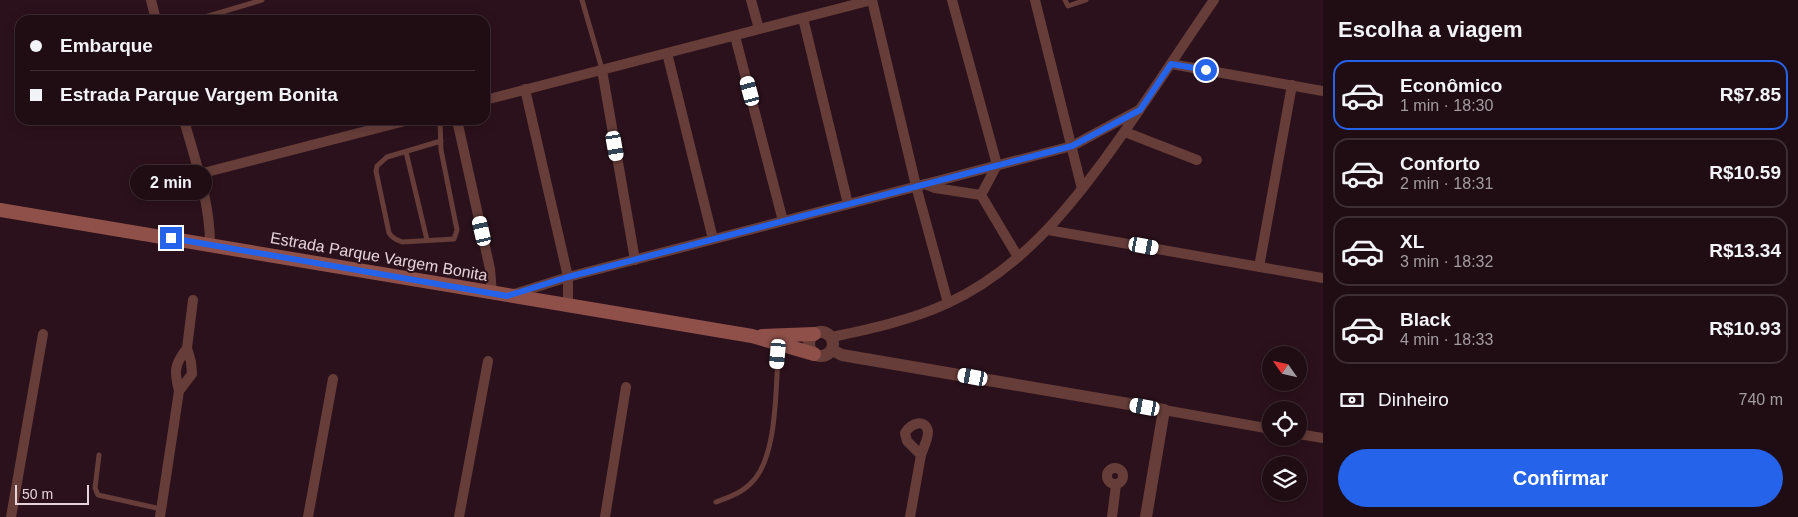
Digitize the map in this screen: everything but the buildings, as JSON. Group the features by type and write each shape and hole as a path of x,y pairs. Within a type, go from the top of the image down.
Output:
{"main road":[{"name":"Estrada Parque Vargem Bonita","path":"0,210 752,336 814,354"},
{"name":"Estrada Parque Vargem Bonita","path":"752,336 814,334"}],"street":[{"path":"151,0 155,15"},
{"path":"751,0 759,29"},
{"path":"490,99 872,0 920,185 948,304"},
{"path":"952,0 997,166 981,195"},
{"path":"1214,0 1140,110 1082,189 1048,230 1018,257 948,304 832,343 826,355 818,356 814,354 809,343 814,334 824,332 832,343 842,355 1262,427"},
{"path":"1037,1 1082,189"},
{"path":"803,18 848,204"},
{"path":"735,36 783,221"},
{"path":"667,53 712,240"},
{"path":"1171,64 1323,91"},
{"path":"602,70 635,260"},
{"path":"1259,267 1292,85"},
{"path":"525,89 568,277 568,306"},
{"path":"507,296 568,277 1072,146 1140,110"},
{"path":"185,125 210,222 210,244"},
{"path":"199,174 390,125"},
{"path":"457,125 490,269 492,293"},
{"path":"1124,132 1197,160"},
{"path":"920,185 981,195"},
{"path":"981,195 1018,257"},
{"path":"1048,230 1323,278"},
{"path":"179,391 192,374 192,362 187,348 193,300"},
{"path":"12,517 43,334"},
{"path":"160,513 179,391 175,377 176,366 187,348"},
{"path":"459,517 488,361"},
{"path":"308,517 333,379"},
{"path":"604,517 626,387"},
{"path":"1146,517 1164,410"},
{"path":"1307,435 1323,438"},
{"path":"910,517 921,455"},
{"path":"1112,517 1116,484"}],"lane":[{"path":"212,15 262,0"},
{"path":"582,0 602,70"},
{"path":"1065,0 1068,6 1086,0"},
{"path":"440,125 441,141 441,150 456,235 454,239 402,242 392,238 389,233 376,170 377,166 387,157 441,141"},
{"path":"406,152 427,240"},
{"path":"716,502 747,487 756,478 763,466 776,413 779,344"},
{"path":"99,455 95,488 98,495 160,513"}],"route":[{"path":"171,238 507,296 568,277 1072,146 1140,110 1171,64 1206,70"}]}
